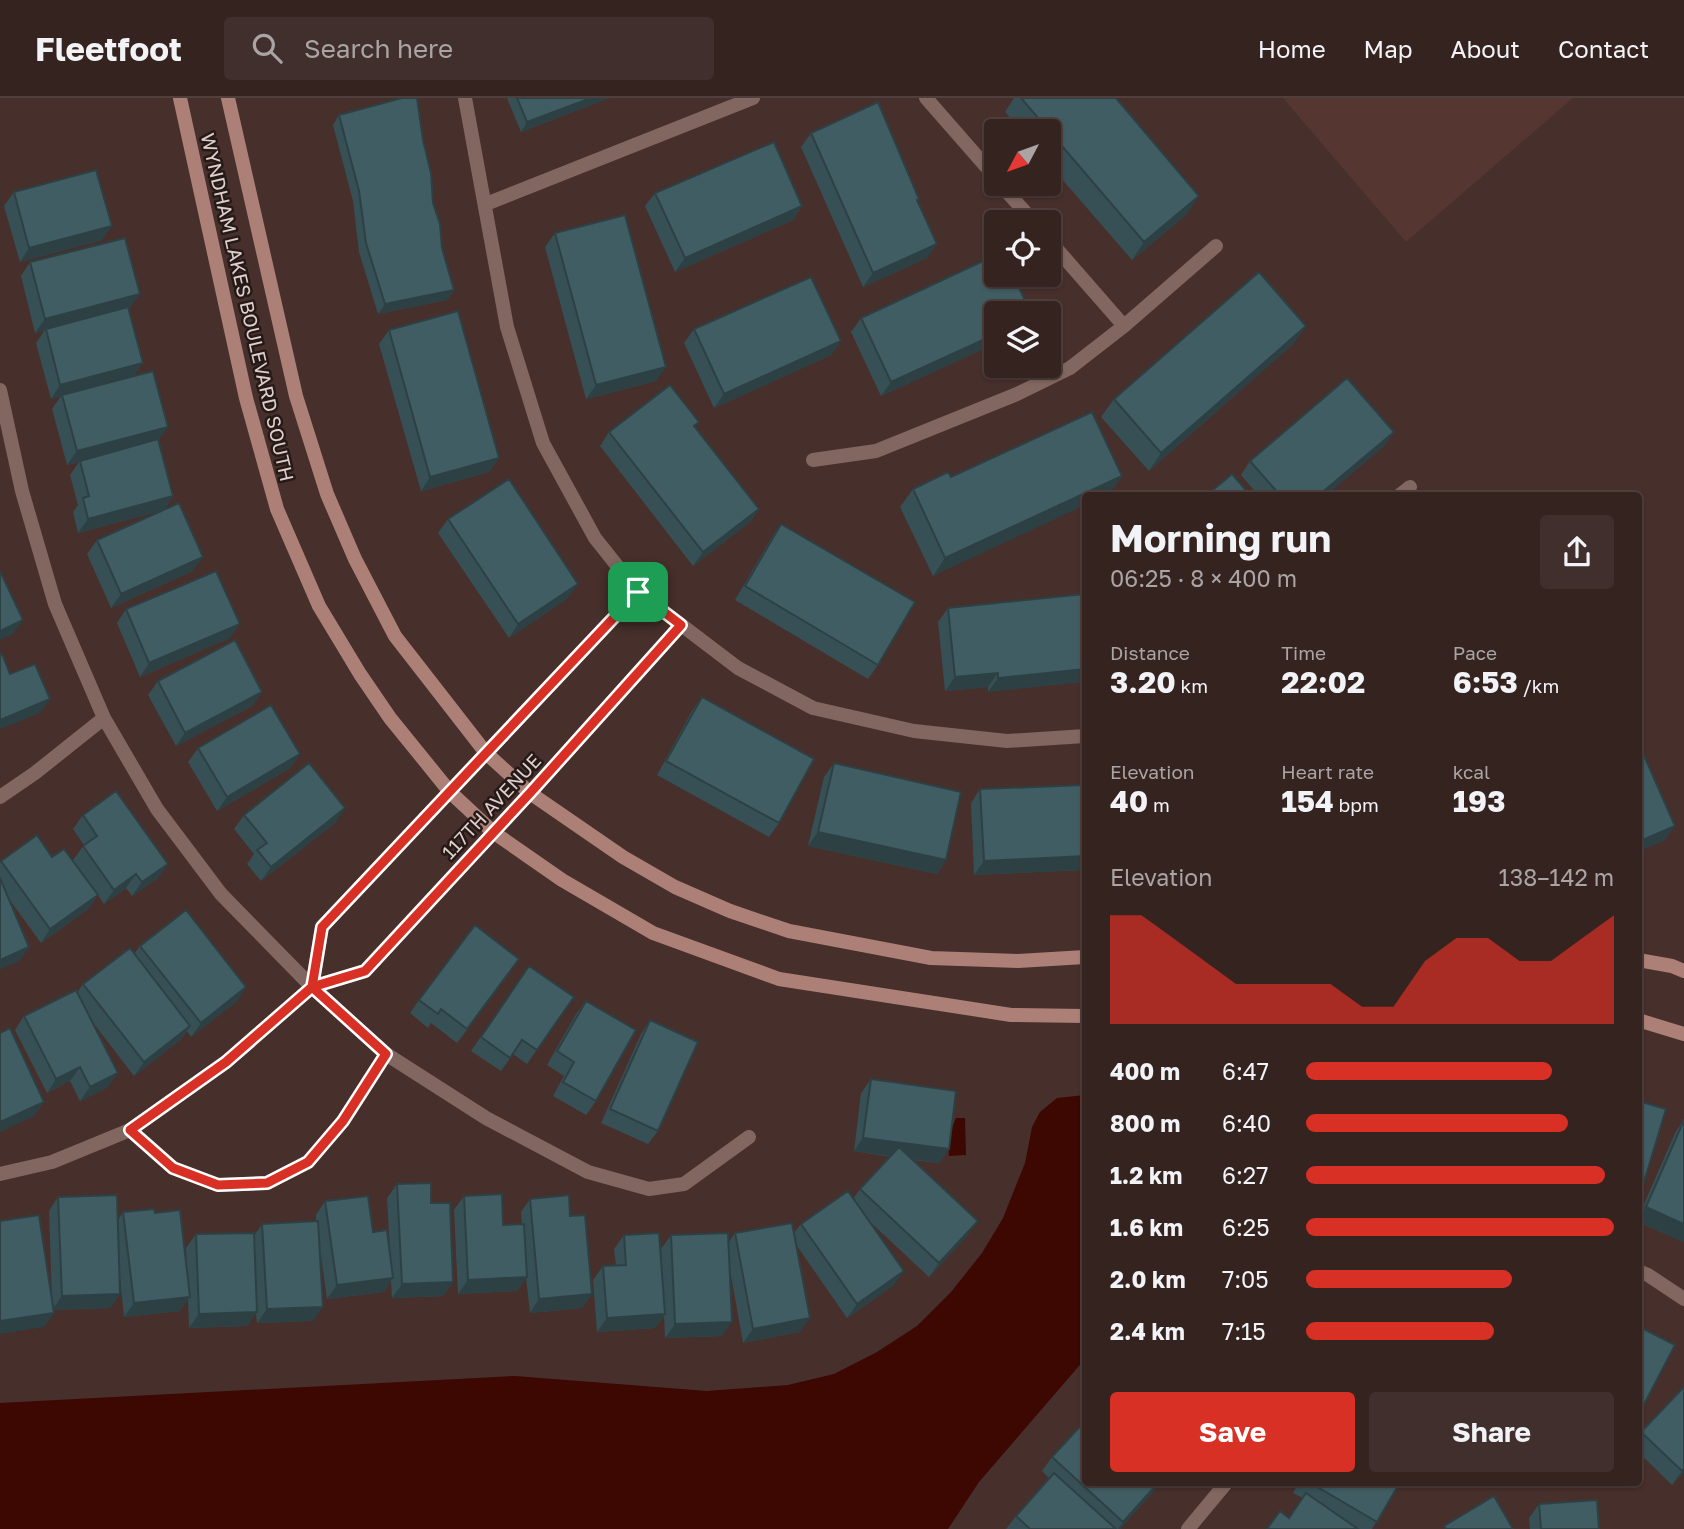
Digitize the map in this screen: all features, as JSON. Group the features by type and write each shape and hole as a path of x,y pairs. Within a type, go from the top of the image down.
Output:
{"street":[{"name":"WYNDHAM LAKES BOULEVARD SOUTH","path":"180,98 246,398 277,509 319,606 360,674 390,718 450,792 493,832 562,880 653,933 779,979 1011,1015 1082,1016"},
{"name":"WYNDHAM LAKES BOULEVARD SOUTH","path":"228,98 296,396 327,494 355,559 395,636 486,753 530,793 623,856 676,887 730,911 789,931 931,958 1018,961 1082,957"},
{"path":"465,98 507,327 542,443 595,538 638,592 738,667 813,708 914,731 1007,741 1082,736"},
{"path":"486,204 753,98"},
{"path":"926,98 984,164"},
{"path":"1011,196 1023,210"},
{"path":"813,460 876,451 1017,394 1070,368 1124,326 1216,246"},
{"path":"1061,254 1124,326"},
{"path":"0,390 22,491 55,604 104,718 157,808 221,894 312,987 386,1054 486,1118 588,1172 649,1189 684,1184 749,1137"},
{"name":"117TH AVENUE","path":"312,987 322,927 638,592"},
{"name":"117TH AVENUE","path":"0,1174 52,1162 130,1130 226,1062 312,987 365,971 681,625"},
{"path":"0,797 104,718"},
{"path":"1642,961 1684,971"},
{"path":"1642,1021 1684,1034"},
{"path":"130,1130 173,1168 218,1185 267,1183 308,1162 343,1121 386,1054"},
{"path":"1642,1273 1684,1299"},
{"path":"1188,1529 1224,1486"}],"shaded area":[{"path":"1283,98 1573,98 1406,242"},
{"path":"1082,1095 1082,1362 979,1482 948,1529 0,1529 0,1403 515,1376 707,1391 788,1385 834,1374 877,1352 917,1326 951,1292 982,1253 1003,1218 1025,1163 1032,1127 1040,1112 1057,1098"},
{"path":"956,1118 965,1118 966,1155 949,1156 948,1137"}],"building":[{"path":"402,98 417,98 431,173 433,203 454,290 385,304 366,243 359,191 339,115"},
{"path":"517,98 591,98 527,122"},
{"path":"1021,98 1116,98 1199,196 1144,242 1061,145 1061,119 1039,119"},
{"path":"878,102 937,244 873,273 811,133"},
{"path":"774,142 802,206 685,258 655,193"},
{"path":"96,170 112,226 29,248 14,192"},
{"path":"625,215 666,367 596,385 555,233"},
{"path":"125,238 140,294 45,319 30,262"},
{"path":"984,261 984,287 1019,287 1025,301 984,301 984,339 891,382 861,318"},
{"path":"1259,272 1306,326 1161,453 1114,399"},
{"path":"811,277 841,341 724,394 694,329"},
{"path":"128,307 143,363 60,385 46,329"},
{"path":"458,311 499,458 430,477 389,330"},
{"path":"153,371 168,427 77,451 62,395"},
{"path":"1347,378 1394,432 1323,492 1277,492 1250,461"},
{"path":"670,385 699,422 694,426 759,509 703,552 609,432"},
{"path":"1092,412 1122,476 1082,492 1082,495 945,558 913,489 948,472 951,477"},
{"path":"158,439 173,496 88,519 83,498 89,496 80,461"},
{"path":"1232,474 1247,492 1211,492"},
{"path":"509,479 578,584 518,624 448,519"},
{"path":"179,503 203,557 121,594 97,540"},
{"path":"781,524 915,602 878,665 745,586"},
{"path":"216,571 240,624 149,663 126,609"},
{"path":"0,574 23,620 0,631"},
{"path":"1082,594 1082,669 998,678 998,673 955,677 948,608"},
{"path":"235,640 262,692 185,733 158,681"},
{"path":"2,654 10,674 35,664 50,699 0,720 0,655"},
{"path":"702,697 814,759 779,823 666,761"},
{"path":"271,705 300,754 227,797 198,748"},
{"path":"1642,751 1675,826 1642,840"},
{"path":"309,763 345,808 271,867 257,850 267,843 244,815"},
{"path":"834,763 961,792 946,860 818,832"},
{"path":"1082,785 1082,856 984,861 980,789"},
{"path":"116,791 168,864 142,882 136,874 114,890 83,846 97,836 83,815"},
{"path":"37,835 52,857 64,849 98,895 50,929 1,861"},
{"path":"0,878 29,947 0,960"},
{"path":"186,910 246,987 201,1023 140,946"},
{"path":"475,925 519,959 467,1029 441,1009 438,1014 419,1000"},
{"path":"130,948 190,1026 144,1062 83,984"},
{"path":"529,966 574,997 537,1050 522,1040 510,1058 481,1037"},
{"path":"76,990 118,1073 90,1087 80,1067 56,1079 24,1016"},
{"path":"586,1001 636,1030 596,1101 563,1082 574,1062 557,1051"},
{"path":"650,1020 698,1042 658,1131 610,1109"},
{"path":"10,1028 44,1102 0,1122 0,1033"},
{"path":"871,1079 956,1091 949,1149 863,1138"},
{"path":"1642,1102 1666,1109 1642,1189"},
{"path":"1684,1120 1684,1224 1646,1207"},
{"path":"899,1147 978,1221 939,1263 860,1189"},
{"path":"431,1183 431,1203 450,1203 453,1282 402,1284 397,1184"},
{"path":"848,1191 904,1271 857,1304 801,1224"},
{"path":"502,1194 503,1225 524,1224 527,1277 468,1280 464,1196"},
{"path":"117,1195 120,1294 62,1296 58,1197"},
{"path":"569,1195 570,1216 585,1215 592,1294 539,1299 530,1199"},
{"path":"368,1196 373,1232 387,1230 393,1278 337,1285 325,1201"},
{"path":"154,1209 155,1213 180,1210 190,1297 134,1303 123,1212"},
{"path":"39,1215 54,1313 0,1321 0,1221"},
{"path":"318,1221 323,1307 267,1309 262,1224"},
{"path":"792,1223 810,1318 753,1329 735,1233"},
{"path":"254,1233 257,1312 199,1314 196,1234"},
{"path":"659,1233 665,1314 607,1318 603,1266 626,1265 624,1235"},
{"path":"728,1233 732,1322 675,1324 671,1235"},
{"path":"1642,1328 1675,1345 1642,1408"},
{"path":"1684,1387 1682,1471 1642,1431"},
{"path":"1082,1424 1082,1484 1052,1457"},
{"path":"1054,1473 1116,1529 1030,1529 1016,1516"},
{"path":"1084,1486 1155,1486 1123,1522"},
{"path":"1316,1486 1398,1486 1377,1522"},
{"path":"1306,1493 1358,1529 1267,1529 1280,1511 1289,1518"},
{"path":"1494,1496 1513,1529 1446,1529 1444,1526"},
{"path":"1597,1500 1599,1529 1541,1529 1539,1504"}],"route":[{"path":"638,592 322,927 312,987 226,1062 130,1130 173,1168 218,1185 267,1183 308,1162 343,1121 386,1054 312,987 365,971 681,625 638,592"}]}
